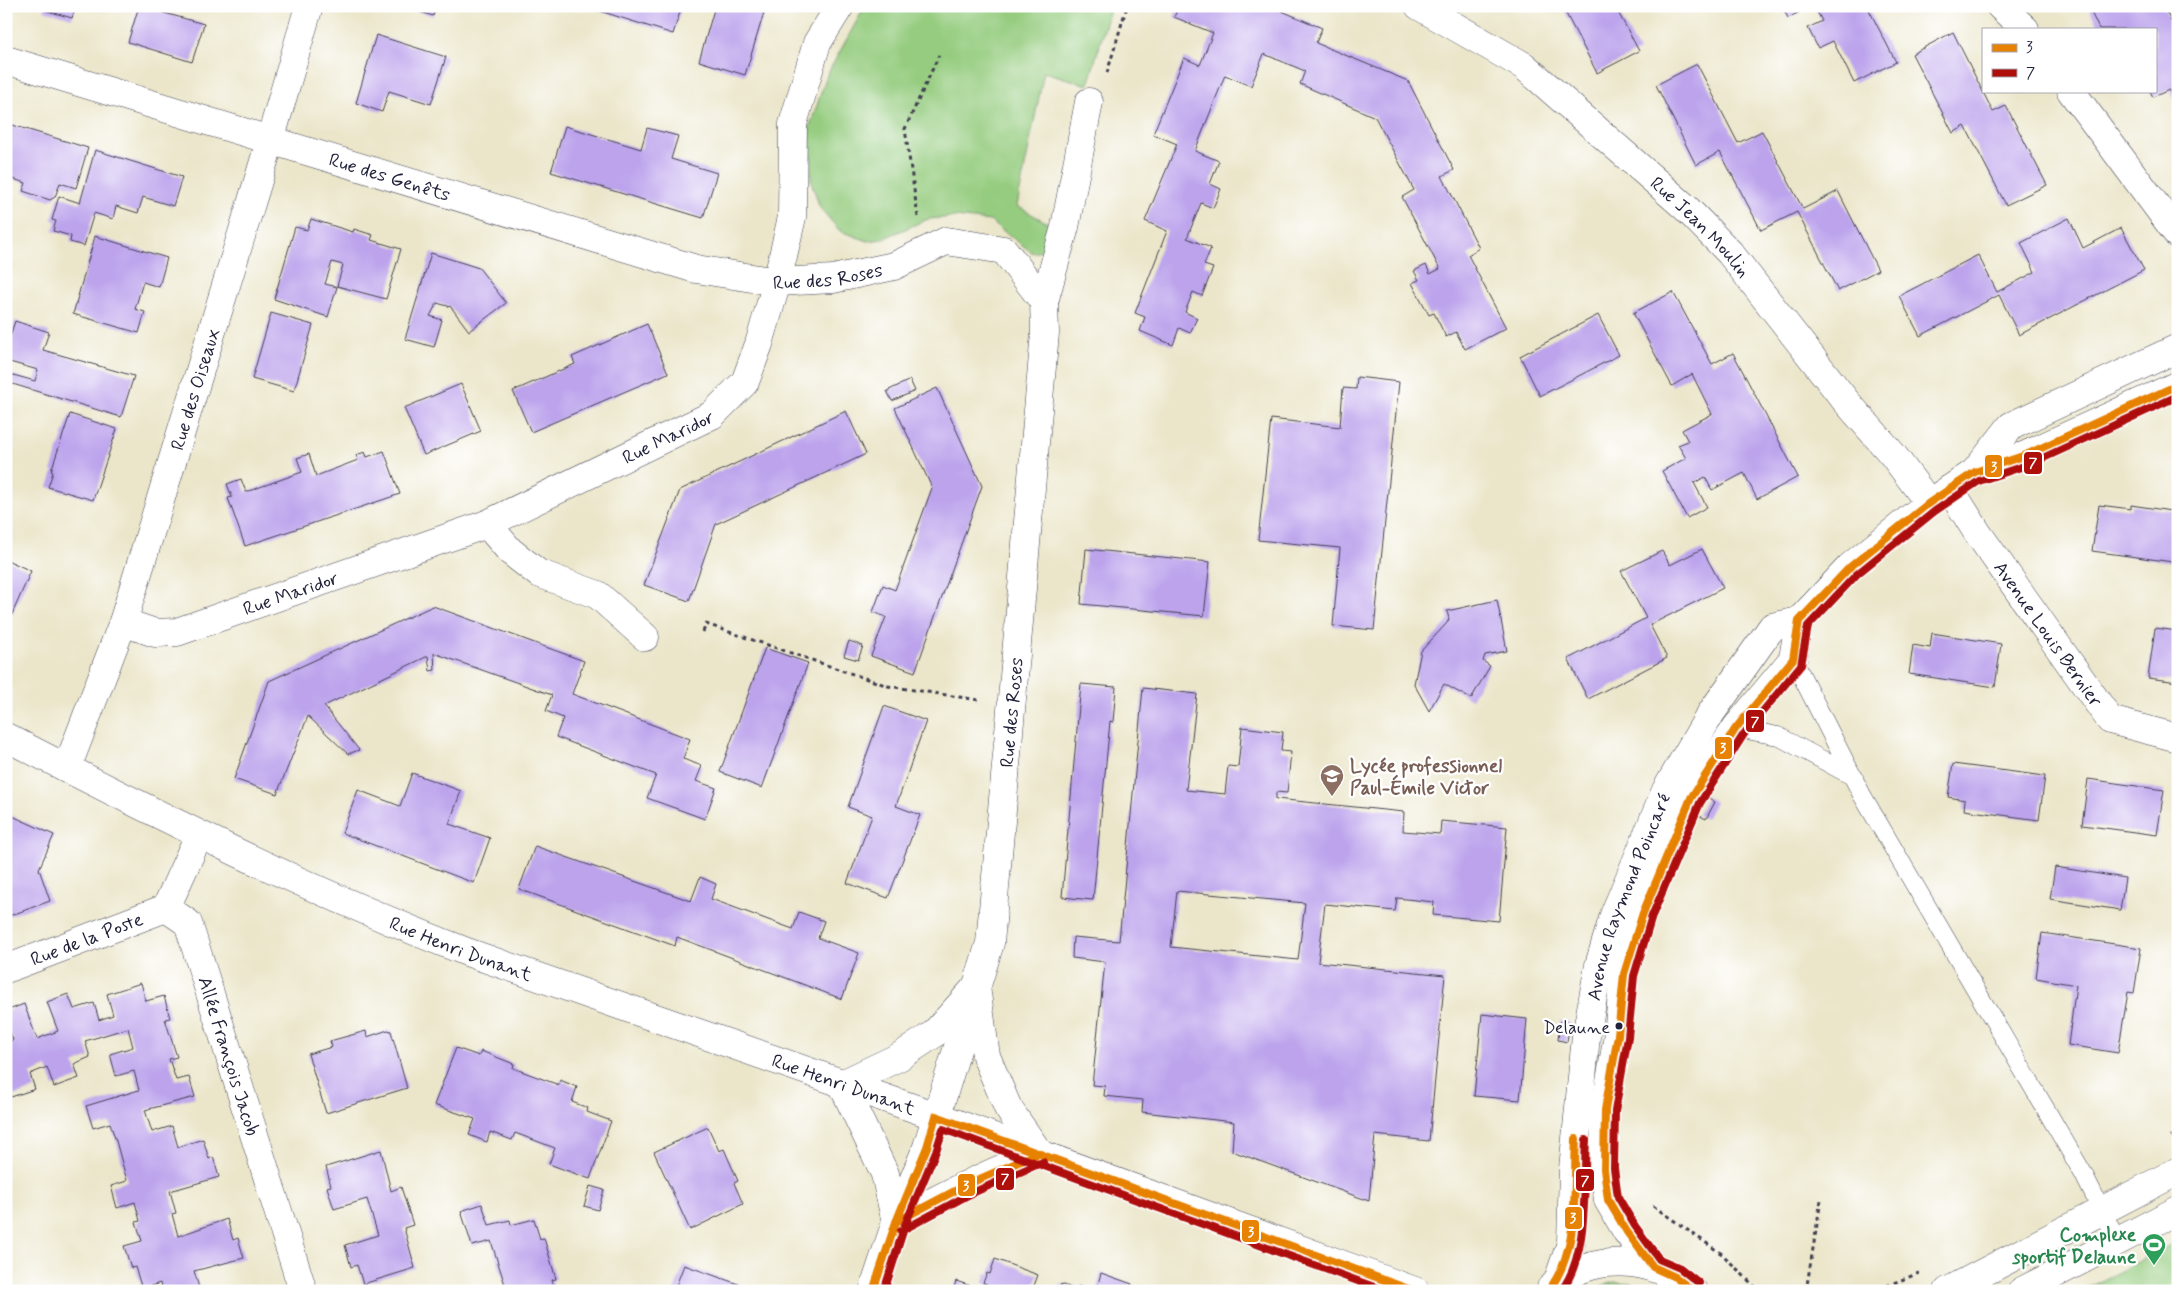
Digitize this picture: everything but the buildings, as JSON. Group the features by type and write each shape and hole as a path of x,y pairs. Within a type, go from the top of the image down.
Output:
{"street":[{"name":"Rue des Oiseaux","path":"67,768 123,622 309,6"},
{"name":"Rue des Roses","path":"840,6 817,43 793,124 792,217 777,282 833,279 894,266 946,241 1004,250 1044,302"},
{"path":"2000,6 2023,28"},
{"name":"Rue Jean Moulin","path":"1424,7 1524,66 1686,208 1730,253 1845,400 1893,455 1940,496"},
{"name":"Rue des Genêts","path":"6,60 696,269 777,282"},
{"path":"2072,92 2178,235"},
{"name":"Rue des Roses","path":"873,1291 896,1222 927,1147 990,943 1045,333 1044,302 1065,227 1089,102"},
{"name":"Rue Maridor","path":"123,622 155,633 178,632 487,524 712,415 745,382 759,344 777,282"},
{"path":"1975,472 2011,426 2178,348"},
{"path":"1799,621 1850,567 1940,496 1975,472 2026,455 2178,385"},
{"name":"Avenue Louis Bernier","path":"1940,496 1976,532 2110,720 2178,738"},
{"path":"487,524 510,551 538,572 598,595 645,637"},
{"name":"Avenue Raymond Poincaré","path":"1552,1287 1571,1243 1573,1169 1586,1036 1599,965 1614,915 1666,790 1711,713 1772,627 1799,621 1792,658 1736,728 1691,798 1643,913 1624,974 1618,1035 1605,1110 1604,1169 1608,1200 1627,1232 1653,1267"},
{"name":"Rue Henri Dunant","path":"6,737 199,835 394,924 440,942 1039,1153 1415,1291"},
{"path":"166,908 199,835"},
{"name":"Rue de la Poste","path":"6,969 166,908"},
{"name":"Allée François Jacob","path":"166,908 188,923 303,1291"},
{"path":"976,987 986,1056 1008,1108 1039,1153 992,1171 896,1222 885,1174 842,1084 899,1057 934,1034 976,987"},
{"path":"1948,1291 2178,1172"},
{"path":"2022,1291 2178,1210"},
{"path":"1552,1287 1576,1272 1598,1265 1631,1262 1653,1267 1676,1277 1693,1291"}],"lane":[{"path":"1792,658 1867,803 2084,1174 2118,1241"},
{"path":"1736,728 1778,736 1854,777"}],"path":[{"path":"924,252 905,129 940,55"},
{"path":"703,632 706,624 888,686 980,701"},
{"path":"1806,1291 1821,1200"},
{"path":"1650,1203 1722,1254 1758,1290 1763,1291"}],"green space":[{"path":"865,6 1111,6 1088,85 1044,72 1017,206 1053,226 1045,250 1033,253 990,221 955,217 928,219 882,239 868,241 840,231 820,208 811,181 809,129 827,75"},
{"name":"Complexe sportif Delaune","path":"2178,1241 2178,1291 2082,1291"},
{"path":"1615,1282 1631,1283 1658,1291 1583,1291"}],"transit line":[{"name":"3","path":"1693,1291 1675,1277 1653,1267 1627,1232 1608,1200 1604,1169 1605,1110 1618,1035 1624,974 1643,913 1691,798 1736,728 1793,659 1799,621 1850,567 1929,503 1975,472 2026,455 2178,385"},
{"name":"7","path":"1699,1283 1680,1268 1659,1259 1635,1226 1618,1197 1614,1168 1615,1111 1628,1037 1634,976 1652,916 1700,803 1744,734 1801,665 1808,626 1857,574 1935,511 1979,481 2030,464 2178,396"},
{"name":"3","path":"873,1291 896,1222 927,1147 936,1116 1414,1291"},
{"name":"7","path":"884,1291 905,1225 936,1151 943,1129 1385,1291"},
{"name":"3","path":"1548,1291 1559,1274 1571,1238 1575,1198 1576,1139"},
{"name":"7","path":"1561,1291 1577,1258 1581,1238 1586,1140"},
{"name":"3","path":"896,1222 966,1185 1039,1153"},
{"name":"7","path":"901,1231 970,1194 1043,1162"}],"place":[{"name":"Lycée professionnel Paul-Émile Victor","path":"1332,797"},
{"name":"Delaune","path":"1619,1026"},
{"name":"Complexe sportif Delaune","path":"2154,1266"}]}
